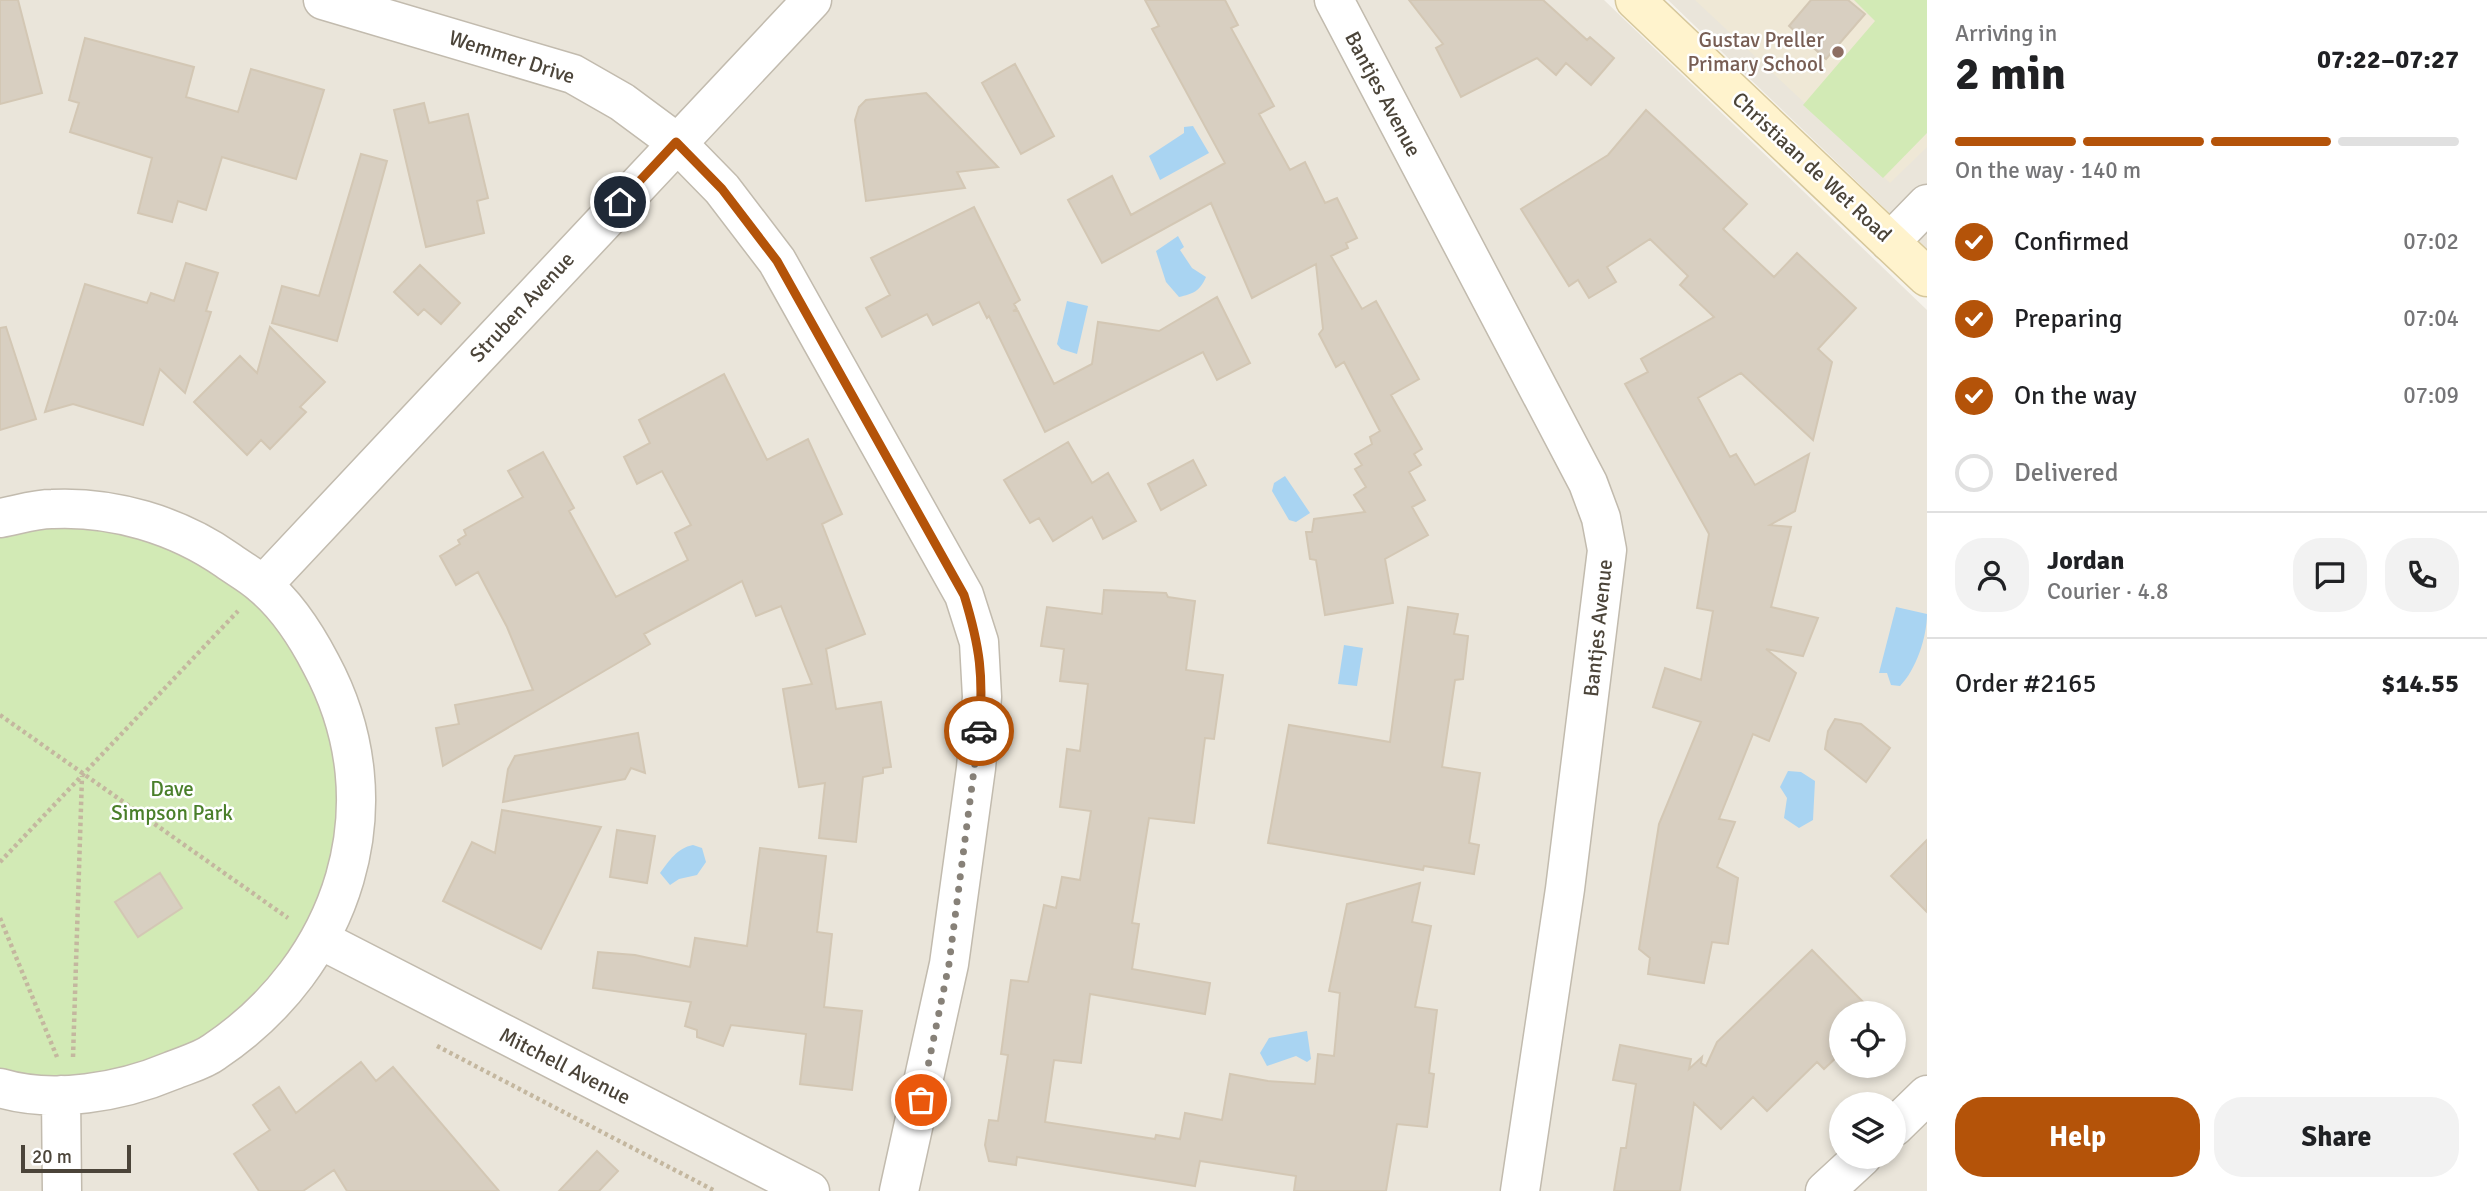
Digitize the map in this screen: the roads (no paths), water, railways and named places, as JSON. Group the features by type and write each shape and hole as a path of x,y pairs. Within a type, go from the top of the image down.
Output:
{"main road":[{"name":"Christiaan de Wet Road","path":"1635,0 1927,277"}],"street":[{"name":"Wemmer Drive","path":"323,0 573,74 622,102 676,142 722,189 777,261 964,595 979,642 982,697 976,768 949,964 899,1191"},
{"name":"Struben Avenue","path":"263,585 812,0"},
{"name":"Bantjes Avenue","path":"1334,0 1588,482 1601,518 1607,550 1565,889 1520,1191"},
{"path":"1890,242 1927,204"},
{"path":"0,518 52,509 128,515 200,541 263,585 305,633 336,690 353,752 357,817 346,881 321,940 275,1005 213,1054 140,1084 67,1094 0,1088"},
{"name":"Mitchell Avenue","path":"321,940 810,1191"},
{"path":"62,1191 67,1094"},
{"path":"1906,1115 1927,1095"},
{"path":"1825,1191 1848,1169"}],"water":[{"path":"1193,126 1209,153 1160,180 1149,156 1184,133 1184,127"},
{"path":"1178,236 1184,247 1180,250 1192,268 1206,277 1195,291 1179,297 1166,282 1156,251"},
{"path":"1067,301 1088,306 1077,354 1061,349 1057,344"},
{"path":"1285,476 1310,513 1296,522 1289,520 1272,491 1274,483"},
{"path":"1896,607 1927,614 1920,653 1900,686 1891,685 1887,673 1879,673"},
{"path":"1344,645 1363,648 1357,686 1338,684"},
{"path":"1788,771 1801,772 1815,781 1813,820 1799,828 1784,818 1787,798 1780,787"},
{"path":"693,845 702,848 706,862 697,875 679,879 670,885 660,873 678,852"},
{"path":"1307,1031 1311,1059 1307,1062 1296,1056 1267,1066 1260,1053 1269,1038"}],"place":[{"name":"Gustav Preller Primary School","path":"1838,52"}],"park label":[{"name":"Dave Simpson Park","path":"172,801"}]}
